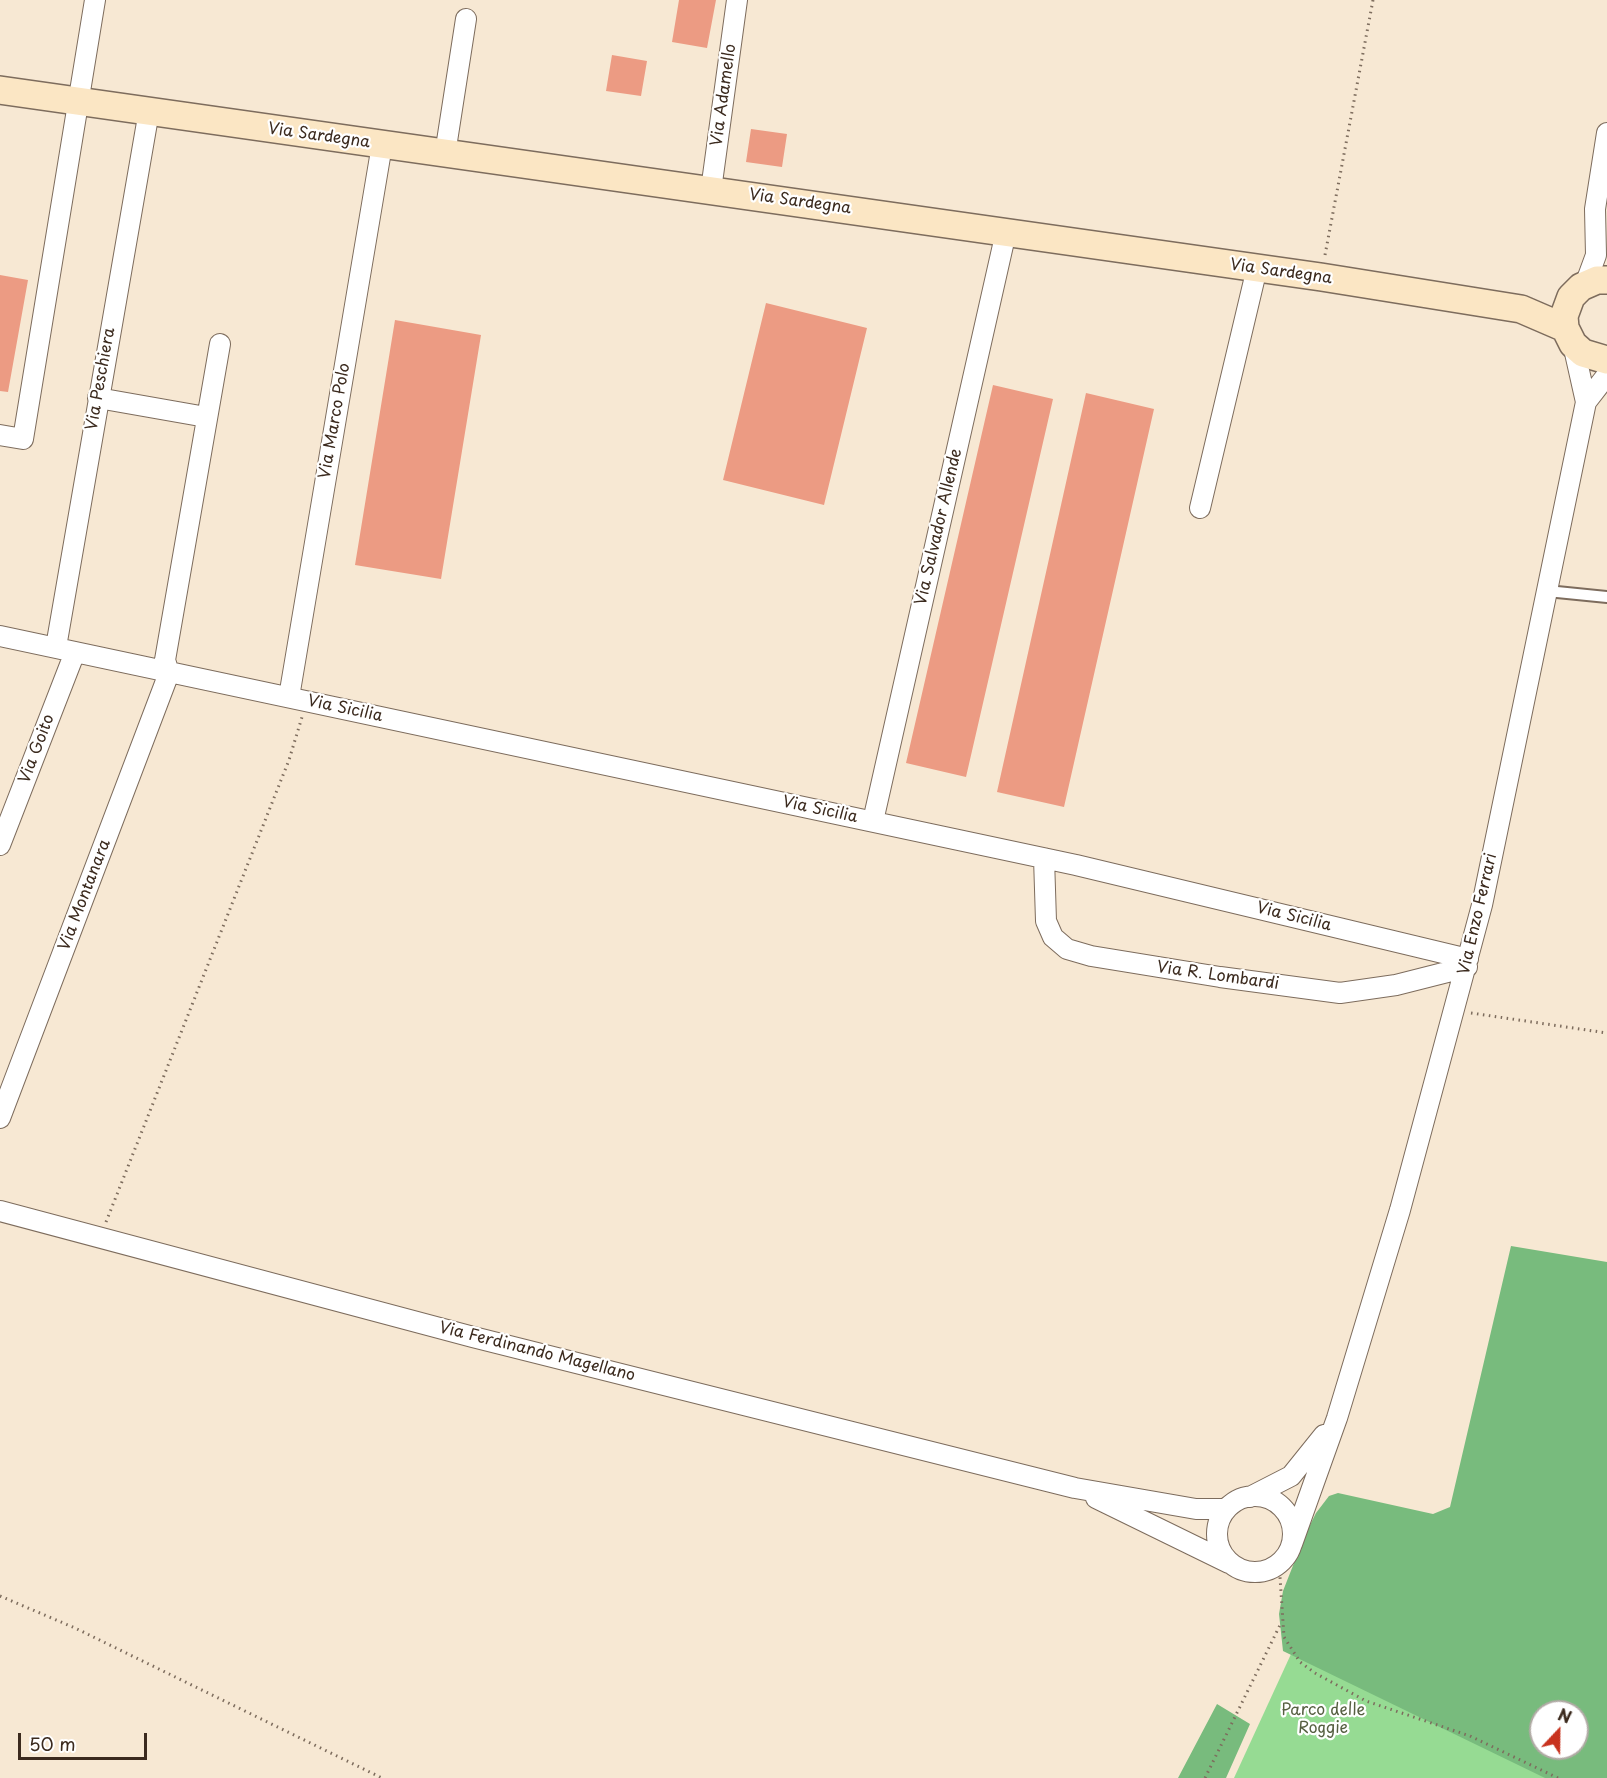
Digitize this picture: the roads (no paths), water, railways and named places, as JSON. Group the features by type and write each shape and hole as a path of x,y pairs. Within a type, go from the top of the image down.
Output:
{"street":[{"path":"0,435 23,439 95,0"},
{"name":"Via Adamello","path":"711,190 737,0"},
{"path":"445,154 466,19"},
{"name":"Via Sardegna","path":"0,90 1321,277 1521,309 1569,336 1583,353 1607,360"},
{"name":"Via Peschiera","path":"56,647 149,111"},
{"path":"1569,336 1564,316 1588,288 1596,255 1595,209 1607,133"},
{"name":"Via Marco Polo","path":"298,699 382,145"},
{"path":"1595,209 1607,238"},
{"name":"Via Salvador Allende","path":"873,821 1006,232"},
{"path":"1200,508 1257,268"},
{"name":"Via Sardegna","path":"1521,309 1588,288"},
{"name":"Via Enzo Ferrari","path":"1292,1544 1336,1418 1400,1210 1468,963 1586,402 1569,336"},
{"path":"169,673 165,660 220,344"},
{"name":"Via Enzo Ferrari","path":"1586,402 1607,375"},
{"path":"98,398 206,417"},
{"name":"Via Sicilia","path":"0,636 1044,858 1468,963"},
{"name":"Via Goito","path":"0,845 75,652"},
{"name":"Via Montanara","path":"0,1118 169,673"},
{"name":"Via R. Lombardi","path":"1044,858 1046,921 1053,938 1067,949 1090,956 1340,993 1396,985 1468,963"},
{"name":"Via Ferdinando Magellano","path":"0,1211 473,1337 1075,1488 1196,1509 1225,1509 1243,1499"},
{"name":"Via Enzo Ferrari","path":"1243,1499 1291,1476 1302,1465 1336,1418"},
{"name":"Via Ferdinando Magellano","path":"1075,1488 1231,1564"},
{"path":"1243,1499 1274,1502 1284,1509 1290,1520 1292,1544 1288,1553 1274,1567 1252,1573 1231,1564 1220,1549 1217,1531 1226,1509 1243,1499"}],"lane":[{"path":"1547,591 1607,597"}],"park label":[{"name":"Parco delle Roggie","path":"1323,1720"}]}
